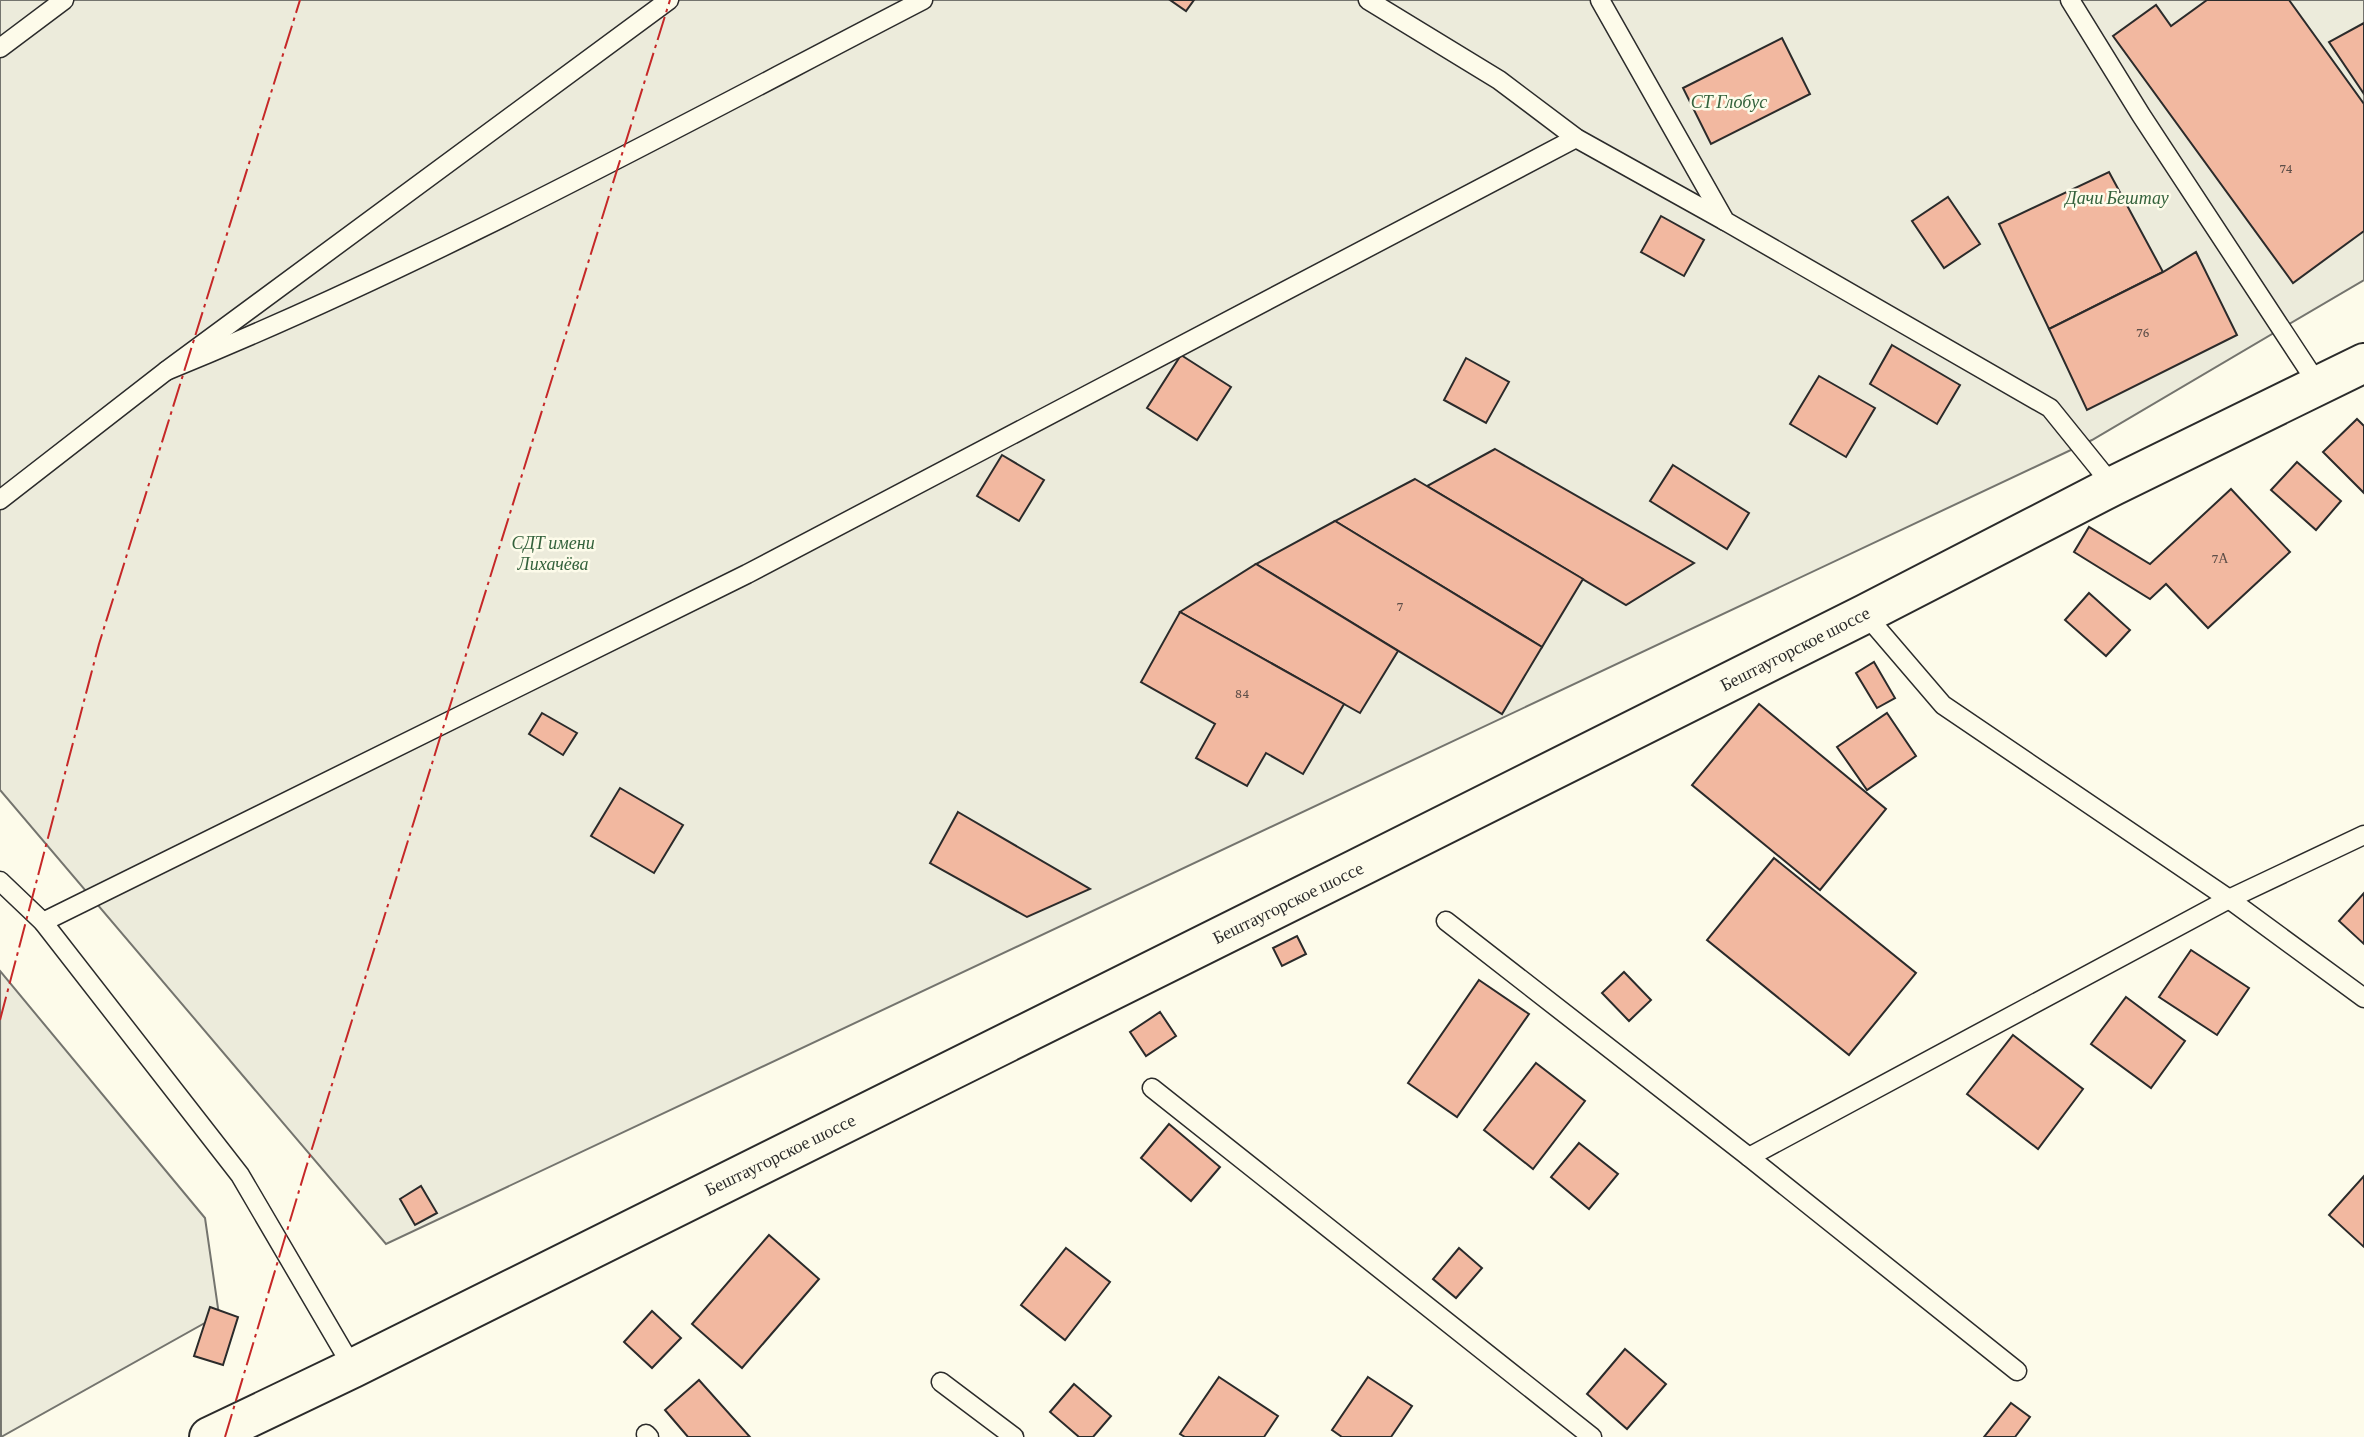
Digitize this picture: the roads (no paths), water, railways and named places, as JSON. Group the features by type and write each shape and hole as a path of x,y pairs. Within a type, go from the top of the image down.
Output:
{"main road":[{"name":"Бештаугорское шоссе","path":"209,1437 353,1368 1865,614 2113,486 2364,363"}],"lane":[{"path":"0,48 64,0"},
{"path":"0,500 166,371 670,0"},
{"path":"166,371 237,342 490,225 923,0"},
{"path":"1368,0 1499,80 1576,138 2050,408 2113,486"},
{"path":"1600,0 1725,222"},
{"path":"2070,0 2141,115 2319,386"},
{"path":"43,922 747,574 1576,138"},
{"path":"1865,614 1943,705 2229,900 2364,998"},
{"path":"1749,1157 2229,900 2364,835"},
{"path":"0,881 43,922 240,1175 353,1368"},
{"path":"1446,921 1749,1157 2017,1371"},
{"path":"1152,1088 1592,1437"},
{"path":"941,1382 1014,1437"}],"park label":[{"name":"СТ Глобус","path":"1729,102"},
{"name":"Дачи Бештау","path":"2117,198"},
{"name":"СДТ имени Лихачёва","path":"553,553"}]}
